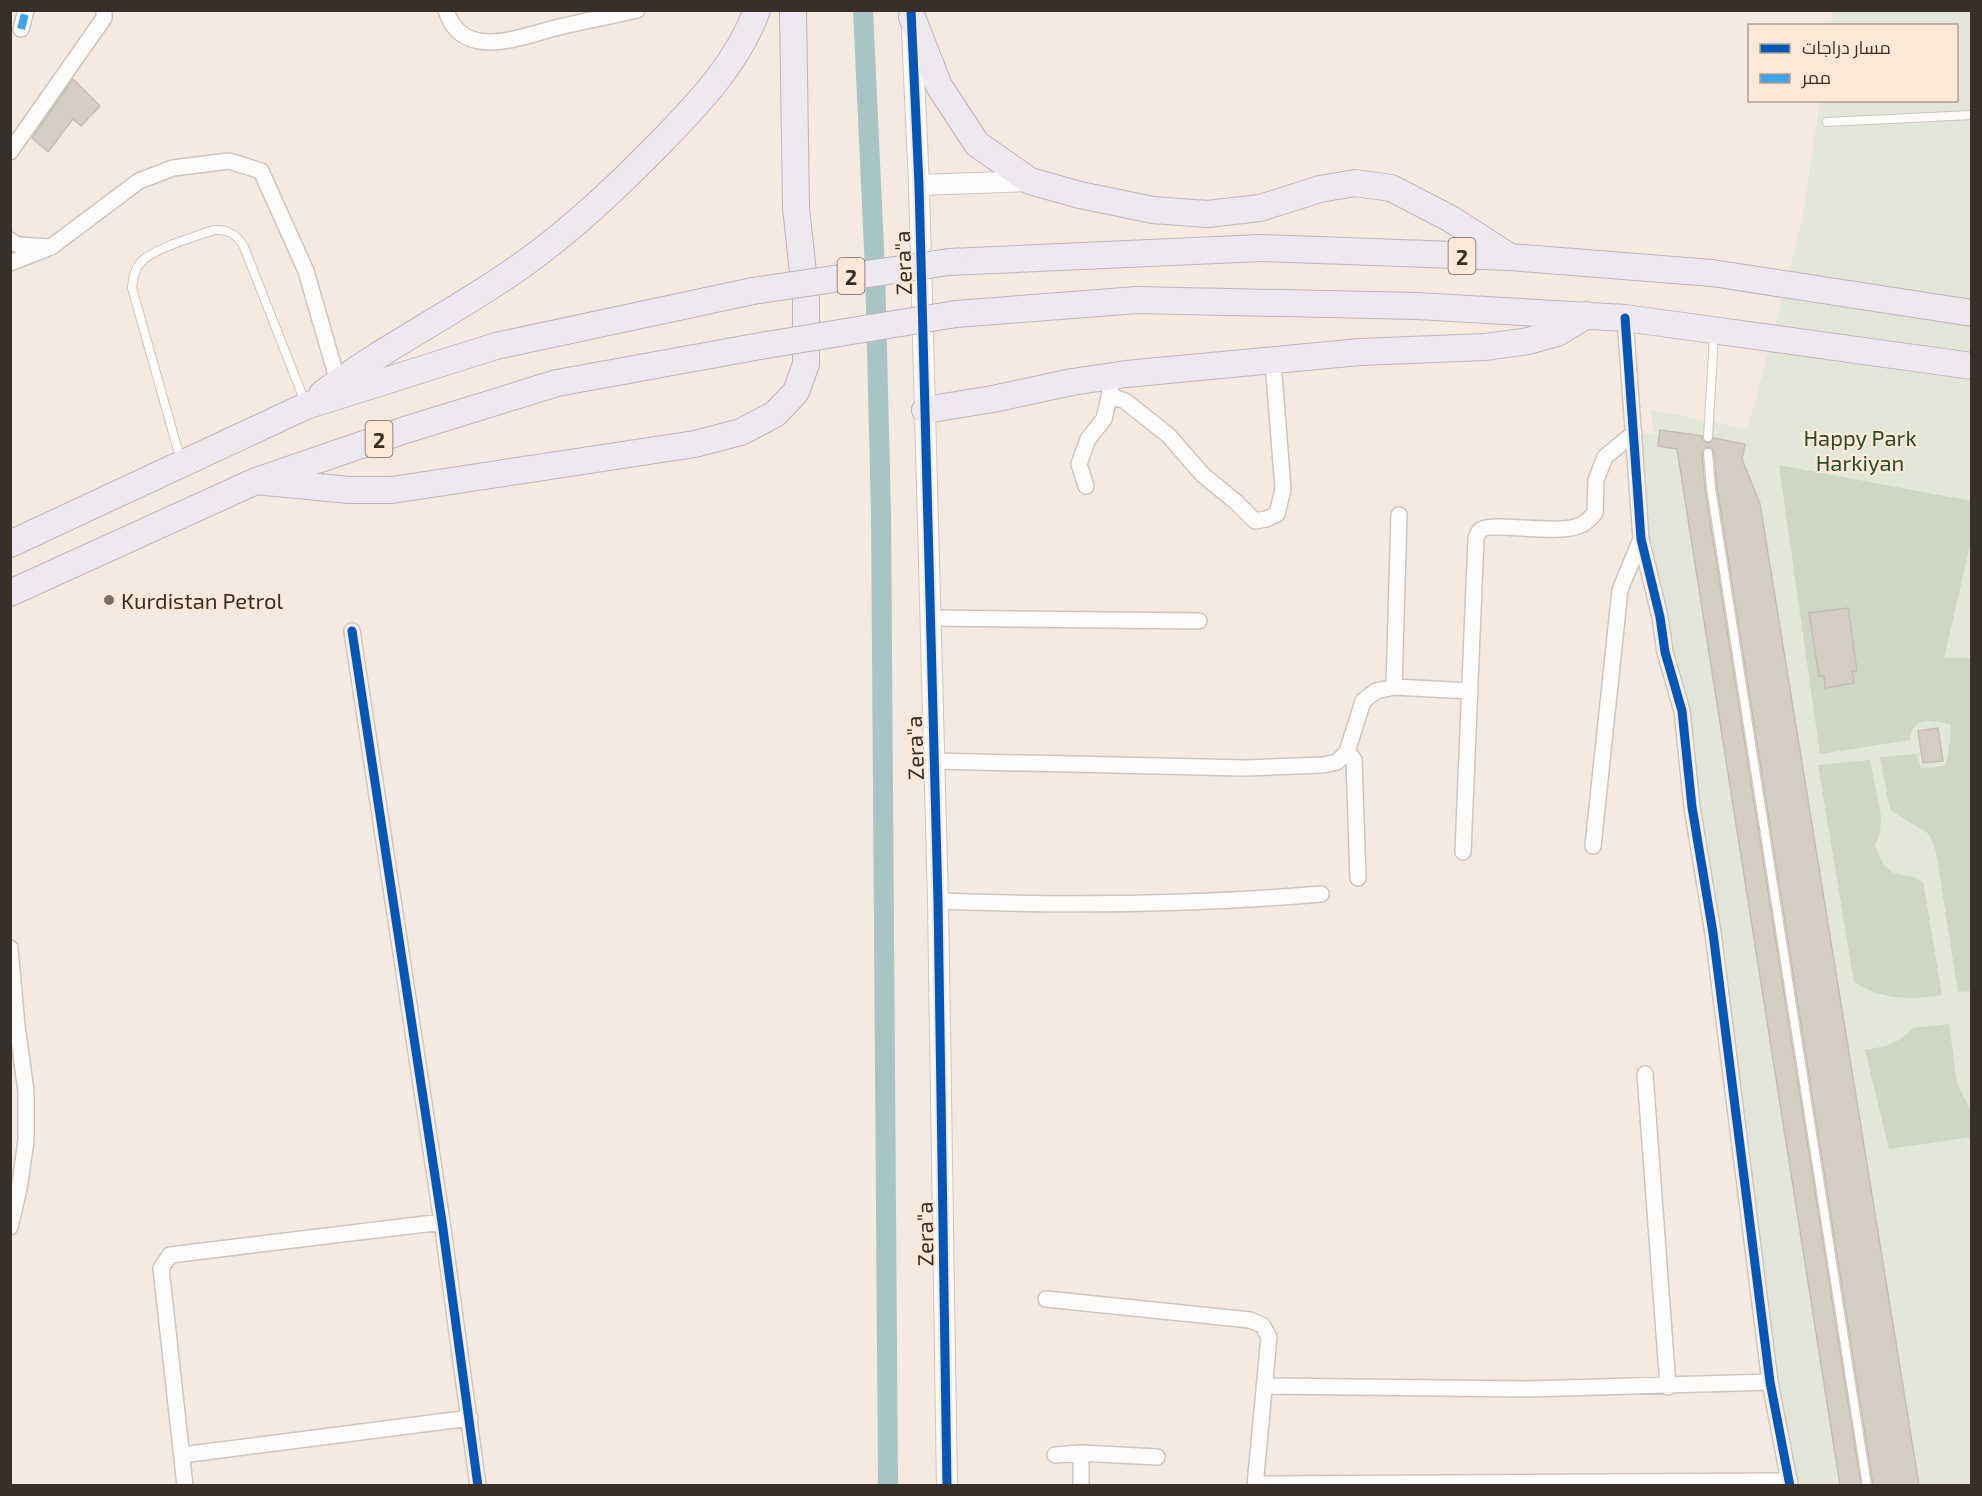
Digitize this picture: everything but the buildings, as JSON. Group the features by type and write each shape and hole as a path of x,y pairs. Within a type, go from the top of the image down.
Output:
{"highway":[{"path":"306,406 338,382 518,268 617,186 686,117 721,75 752,26 757,10"},
{"path":"256,481 349,489 392,490 695,444 741,432 775,414 796,392 806,364 806,300 796,208 793,10"},
{"path":"911,14 939,86 977,144 1030,181 1080,195 1153,210 1207,214 1260,208 1320,189 1355,183 1367,184 1390,188 1451,219 1510,257"},
{"name":"2","path":"10,544 306,406 496,346 753,291 949,262 1261,248 1510,257 1712,273 1971,313"},
{"name":"2","path":"10,593 256,481 405,430 558,383 766,345 956,314 1137,300 1417,306 1625,318 1971,366"},
{"path":"926,410 993,399 1027,390 1111,386 1273,361 1360,352 1485,347 1528,341 1557,333 1587,315"}],"street":[{"path":"21,29 26,10"},
{"path":"10,152 104,18 104,10"},
{"path":"446,10 449,21 460,34 483,42 498,43 637,10"},
{"name":"Zera\"a","path":"911,14 926,410 929,618 938,901 947,1485"},
{"path":"10,263 51,247 139,181 173,168 229,161 261,171 306,271 338,382"},
{"path":"919,185 1030,181"},
{"path":"10,240 18,245 51,247"},
{"path":"1046,1299 1250,1320 1262,1325 1269,1337 1255,1484 1790,1483 1770,1382 1713,933 1692,807 1682,711 1665,652 1660,617 1641,539 1625,318"},
{"path":"1111,386 1125,402 1168,435 1203,475 1236,502 1254,521 1277,514 1283,489 1273,361"},
{"path":"1086,486 1079,464 1088,439 1104,418 1111,386"},
{"path":"1463,852 1476,538 1481,529 1491,526 1528,530 1562,529 1580,525 1595,513 1596,480 1605,457 1634,433"},
{"path":"1394,687 1399,514"},
{"path":"1593,846 1620,590 1641,539"},
{"path":"929,618 1199,621"},
{"path":"352,631 442,1222 478,1485"},
{"path":"934,761 1245,768 1323,765 1337,762 1347,752 1364,701 1376,691 1394,687 1470,691"},
{"path":"1347,752 1354,760 1358,878"},
{"path":"938,901 1125,905 1241,901 1322,894"},
{"path":"10,948 26,1091 26,1141 19,1189 10,1227"},
{"path":"1645,1074 1668,1387"},
{"path":"186,1485 160,1268 170,1255 442,1222"},
{"path":"1264,1386 1528,1389 1668,1387 1770,1382"},
{"path":"182,1455 470,1418"},
{"path":"1081,1453 1081,1485"},
{"path":"1055,1455 1081,1453 1157,1457"}],"lane":[{"path":"1827,122 1971,115"},
{"path":"182,464 132,288 132,279 141,262 156,252 214,230 222,229 235,235 244,247 306,406"},
{"path":"1708,437 1715,330"},
{"path":"1708,453 1711,488 1867,1485"}],"green space":[{"name":"Happy Park Harkiyan","path":"1833,11 1971,11 1971,1485 1789,1485 1634,433 1654,434 1651,410 1748,429 1802,222 1820,102 1958,102 1958,24 1831,24"},
{"path":"1779,465 1971,501 1971,541 1944,658 1971,658 1971,991 1958,992 1936,852 1929,834 1890,810 1880,757 1917,754 1921,768 1945,766 1951,725 1925,721 1915,726 1910,740 1820,754"},
{"path":"1870,760 1881,817 1880,832 1875,845 1887,868 1923,882 1942,995 1919,998 1897,997 1875,992 1854,982 1818,765"},
{"path":"1949,1024 1957,1083 1971,1111 1971,1137 1889,1149 1865,1050 1886,1046 1901,1039 1913,1028"}],"waterway":[{"path":"863,10 875,270 881,512 888,1486"}],"marked path":[{"path":"21,29 26,10"}],"cycle path":[{"path":"911,10 919,185 938,901 947,1486"},
{"path":"1625,318 1641,539 1660,617 1665,652 1682,711 1692,807 1713,933 1770,1382 1790,1486"},
{"path":"352,631 442,1222 478,1486"}],"place":[{"name":"Kurdistan Petrol","path":"109,600"}]}
